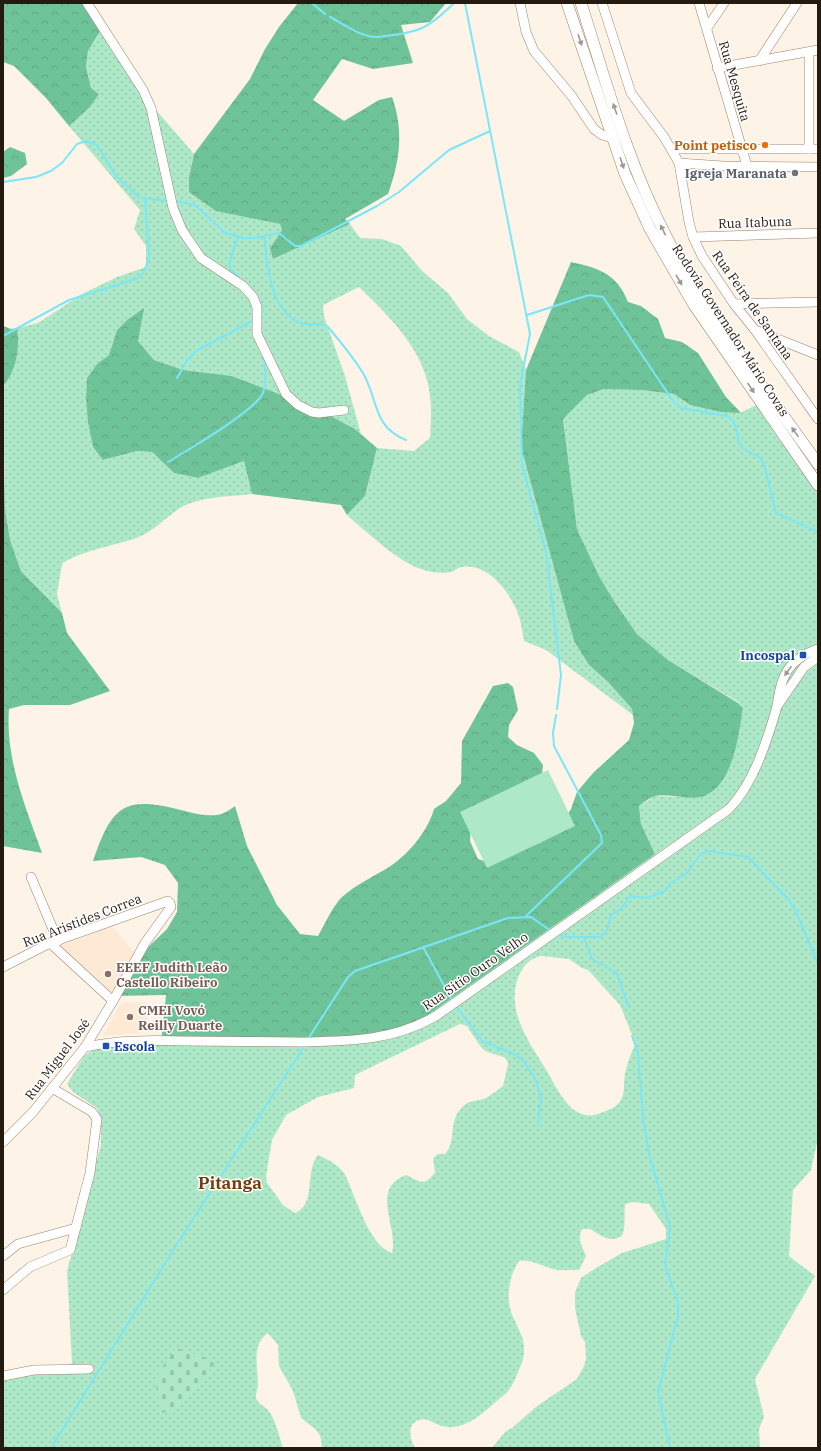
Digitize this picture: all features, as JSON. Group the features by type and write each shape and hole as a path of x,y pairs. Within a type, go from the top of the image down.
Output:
{"main road":[{"name":"Rodovia Governador Mário Covas","path":"567,3 613,138 637,202 682,286 818,485"},
{"name":"Rodovia Governador Mário Covas","path":"583,5 644,192 667,239 706,306 818,464"}],"street":[{"path":"87,3 143,90 151,108 173,208 182,230 201,258 243,286 253,297 257,307 257,334 286,394 298,405 312,412 319,413 344,410"},
{"path":"520,3 526,32 534,51 571,95 594,130 602,135 613,138"},
{"name":"Rua Feira de Santana","path":"602,3 631,93 672,149 679,163 693,237 702,256 734,304 755,330 818,419"},
{"name":"Rua Mesquita","path":"699,3 747,166"},
{"path":"707,28 724,3"},
{"path":"759,61 797,3"},
{"path":"717,68 818,50"},
{"path":"672,149 813,149 814,86 808,52"},
{"path":"679,163 818,167"},
{"name":"Rua Itabuna","path":"693,237 818,233"},
{"path":"734,304 818,302"},
{"path":"755,330 818,355"},
{"name":"Rua Sitio Ouro Velho","path":"777,708 779,691 785,674 797,660 818,649"},
{"name":"Rua Sitio Ouro Velho","path":"85,1047 107,1042 148,1040 344,1042 379,1037 417,1026 436,1016 729,809 740,797 750,782 777,708 800,673 810,662 818,657"},
{"path":"31,877 54,942 113,1001"},
{"name":"Rua Aristides Correa","path":"3,967 54,942 168,901 170,903"},
{"name":"Rua Miguel José","path":"3,1142 33,1112 85,1047 113,1001 145,943 171,907 170,903"},
{"path":"3,1290 30,1267 70,1250 90,1173 97,1119 92,1112 52,1088"},
{"path":"3,1256 18,1244 76,1228"},
{"path":"3,1376 34,1370 88,1369"}],"shaded area":[{"name":"EEEF Judith Leão Castello Ribeiro","path":"112,926 135,954 114,994 60,946"},
{"name":"CMEI Vovó Reilly Duarte","path":"145,1002 149,1032 103,1036 121,1003"}],"green space":[{"path":"3,3 84,3 100,31 88,51 86,67 91,88 99,94 90,107 69,126 46,98 14,66 3,62"},
{"path":"298,3 446,3 430,22 401,25 413,63 373,69 342,59 313,100 344,121 379,100 392,97 398,121 399,146 398,158 388,194 345,219 350,224 273,259 270,248 282,230 280,224 216,211 189,192 189,177 194,154 250,79 265,49 279,27"},
{"path":"100,31 144,96 194,154 189,177 231,214 280,224 282,230 273,243 273,259 350,224 360,238 382,239 401,246 422,271 448,293 467,319 489,336 519,352 526,370 521,447 574,641 589,665 608,682 632,709 633,715 546,650 524,641 520,618 513,603 496,580 488,574 480,569 471,567 461,567 448,573 440,573 412,566 382,545 347,515 365,496 377,448 414,451 430,438 430,395 425,374 419,360 402,333 359,287 323,305 324,316 345,376 361,434 355,429 316,408 232,376 183,370 154,360 138,341 139,331 127,320 117,330 109,355 97,364 87,378 86,399 88,423 93,447 104,460 137,451 152,452 174,473 198,478 244,461 252,494 206,499 188,504 141,536 86,552 62,564 57,594 62,613 21,571 10,540 5,509 3,386 12,373 18,351 17,328 38,323 82,294 117,277 146,267 146,246 134,229 140,210 69,126 90,107 99,94 91,88 86,67 88,51"},
{"path":"10,147 25,153 27,164 11,176 3,178 3,152"},
{"path":"571,262 598,270 613,279 624,292 628,302 641,306 658,319 665,338 682,342 698,353 726,397 741,413 721,412 690,405 674,394 641,390 604,389 587,395 563,419 577,529 599,576 614,601 637,634 668,660 738,703 743,708 737,744 728,770 722,781 714,790 704,796 693,798 660,795 648,799 639,806 641,824 655,854 412,1026 356,1040 161,1043 166,995 113,996 143,952 167,929 177,912 178,883 165,865 141,857 93,861 100,841 108,826 115,815 124,808 135,805 149,804 165,806 198,814 213,815 222,814 235,806 247,846 277,905 300,934 318,936 338,901 358,885 394,864 409,851 426,827 434,809 446,801 461,783 462,741 493,686 508,683 513,687 518,710 509,725 508,737 517,745 534,753 543,765 542,774 471,827 470,841 478,859 493,864 522,849 540,843 555,834 571,809 577,792 593,773 629,740 634,723 632,709 608,682 589,665 574,641 521,447 526,370"},
{"path":"144,308 138,341 154,360 183,370 232,376 316,408 355,429 377,448 365,496 347,515 341,505 252,494 244,461 198,478 174,473 152,452 137,451 103,460 93,447 88,423 86,399 87,378 97,364 109,355 117,330 127,320"},
{"path":"3,326 11,329 17,328 18,351 12,373 3,386"},
{"path":"604,389 641,390 674,394 690,405 740,413 758,404 818,489 818,1138 811,1170 793,1190 789,1256 815,1276 755,1379 764,1417 759,1429 760,1448 492,1448 505,1432 512,1428 537,1406 577,1379 584,1366 586,1359 585,1342 581,1336 575,1308 575,1292 581,1278 622,1253 666,1239 666,1229 649,1204 633,1202 625,1204 622,1236 609,1239 590,1229 582,1229 580,1240 586,1256 579,1270 557,1270 533,1262 519,1261 512,1274 510,1282 509,1305 524,1344 524,1355 512,1385 506,1393 479,1416 465,1424 450,1427 442,1426 425,1419 415,1422 412,1425 410,1432 415,1448 322,1448 319,1433 301,1418 293,1391 279,1366 278,1345 268,1333 259,1343 257,1350 258,1385 256,1398 268,1410 273,1418 283,1448 3,1448 3,1377 55,1371 72,1363 67,1271 101,1145 101,1126 98,1109 73,1092 67,1084 84,1056 93,1050 126,1044 295,1040 526,944 655,854 641,824 639,806 655,796 681,797 732,759 739,733 743,708 738,702 668,660 637,634 599,576 577,529 563,418 587,395","holes":["541,956 569,959 582,968 588,970 620,1005 635,1045 629,1059 624,1078 623,1096 619,1103 611,1109 592,1115 583,1114 574,1110 567,1104 532,1047 520,1024 515,1000 515,988 519,975 525,965 534,958","460,1024 467,1026 485,1051 506,1058 508,1064 503,1086 486,1098 469,1102 459,1111 454,1122 452,1139 448,1149 445,1154 438,1154 433,1158 435,1172 428,1180 422,1182 406,1175 395,1181 389,1190 387,1199 392,1232 392,1253 383,1248 369,1230 344,1173 332,1162 318,1155 314,1162 306,1203 302,1209 295,1213 283,1205 267,1183 266,1176 272,1140 286,1115 318,1097 354,1088 355,1075"]},
{"path":"3,429 5,509 10,540 21,571 62,613 67,633 110,691 70,705 24,705 9,709 10,746 13,765 23,801 42,853 3,846"},
{"path":"548,770 575,826 487,868 460,812"},
{"path":"176,1348 216,1361 189,1397 176,1409 162,1413 156,1384 157,1378"}],"waterway":[{"path":"312,3 325,14"},
{"path":"330,17 359,33 377,37 402,34 420,29 435,20 454,3"},
{"path":"465,3 530,334 520,385 522,465 546,552 561,675 557,709"},
{"path":"175,201 195,205 225,233 244,238 255,238 279,233 295,246 301,246 377,206 399,192 449,150 490,131"},
{"path":"3,182 36,177 51,171 62,163 77,144 86,141 97,145 116,176 136,195 141,198 168,201"},
{"path":"3,336 69,300 136,279 142,275 149,255 145,198"},
{"path":"238,236 229,264 230,268 239,278"},
{"path":"264,236 271,284 281,306 288,315 298,322 306,324 321,324 328,327 363,373 378,412 387,428 406,440"},
{"path":"527,315 589,295 603,297 673,401 681,408 727,416 732,420 736,427 739,443 745,450 759,457 764,464 776,513 818,532"},
{"path":"260,303 263,310 261,315"},
{"path":"177,378 188,359 196,351 254,320"},
{"path":"168,462 220,430 257,401 263,393 265,385 264,359"},
{"path":"526,916 602,843 601,835 554,746 553,733 556,715"},
{"path":"557,934 567,937 600,937 607,930 611,915 621,909 630,896 648,898 664,891 671,883 687,873 700,855 708,851 748,857 789,900 797,914 818,964"},
{"path":"308,1039 348,977 355,971 508,918 531,917 551,931"},
{"path":"584,938 592,959 617,973 629,1008"},
{"path":"423,947 452,1000"},
{"path":"456,1006 482,1041 514,1054 523,1061 536,1080 541,1098 538,1125"},
{"path":"632,1036 638,1053 643,1117 649,1154 670,1227 665,1265 678,1302 678,1316 658,1392 670,1448"},
{"path":"51,1448 172,1252 305,1045"}],"place":[{"name":"Point petisco","path":"765,145"},
{"name":"Igreja Maranata","path":"795,173"},
{"name":"Incospal","path":"803,655"},
{"name":"EEEF Judith Leão Castello Ribeiro","path":"108,974"},
{"name":"CMEI Vovó Reilly Duarte","path":"130,1017"},
{"name":"Escola","path":"106,1046"}],"district":[{"name":"Pitanga","path":"230,1183"}]}
